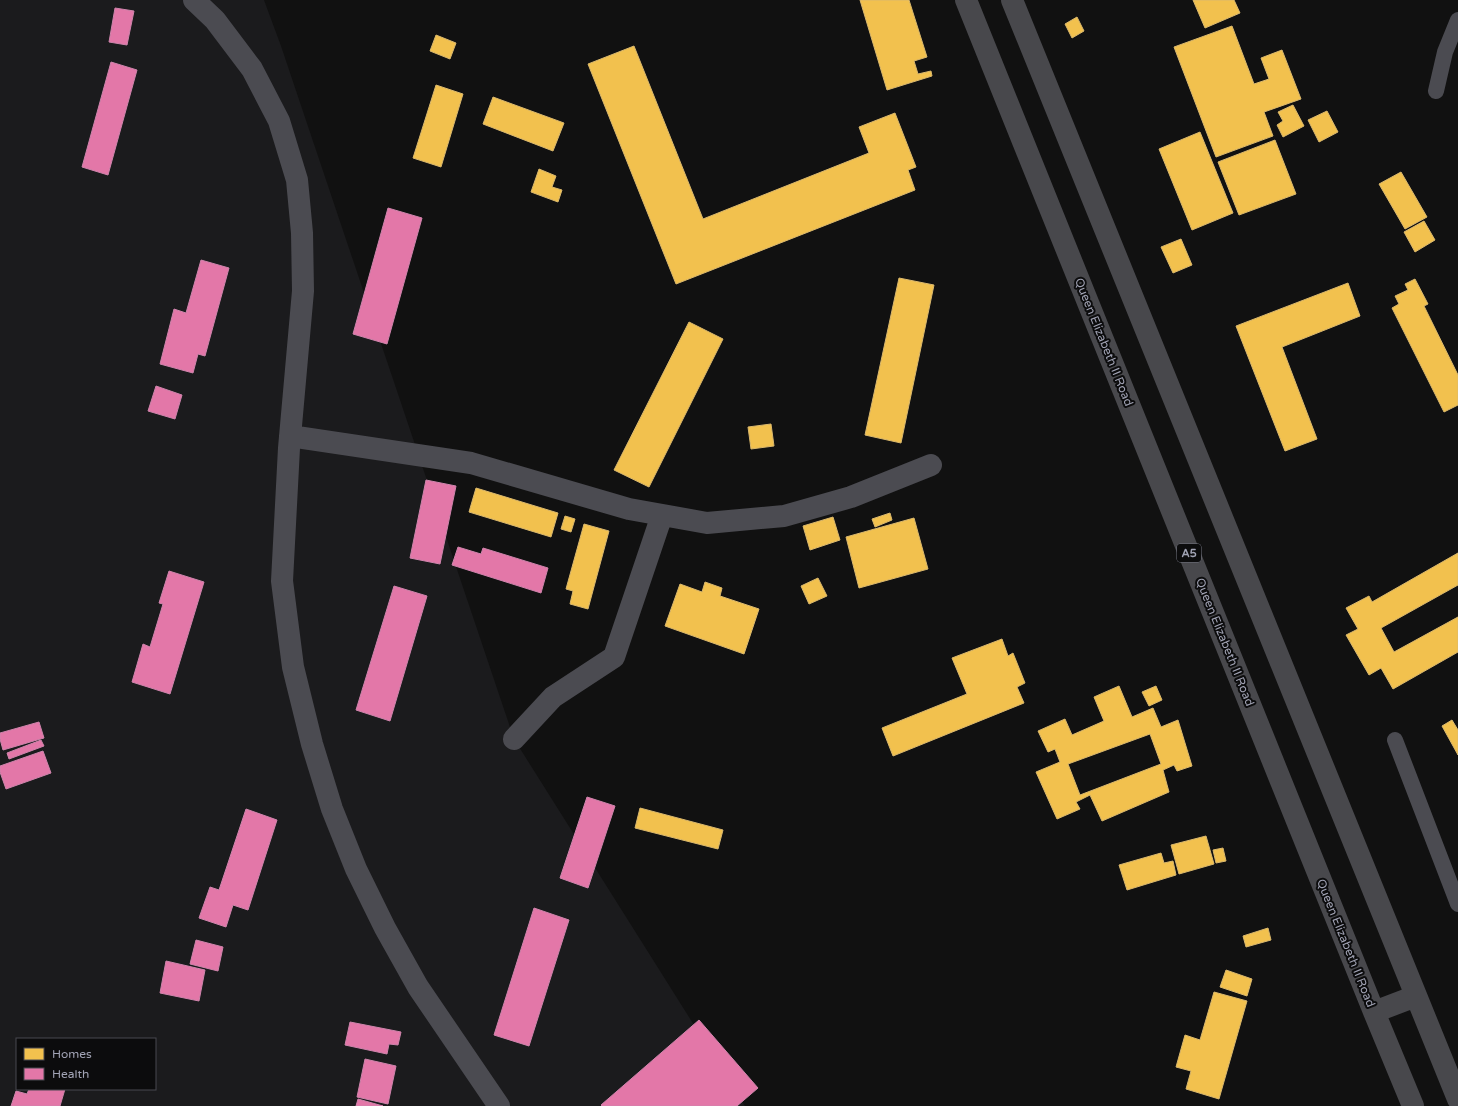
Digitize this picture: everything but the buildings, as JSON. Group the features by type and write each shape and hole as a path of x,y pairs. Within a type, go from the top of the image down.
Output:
{"highway":[{"name":"Queen Elizabeth II Road","path":"966,0 1413,1106"},
{"path":"1012,0 1458,1099"},
{"path":"1374,1012 1416,996"}],"street":[{"path":"194,0 215,20 252,69 279,120 297,180 302,233 303,291 290,436 282,581 293,667 312,744 332,808 356,869 385,928 418,988 499,1106"},
{"path":"290,436 471,463 629,509 707,523 784,516 850,498 931,465"},
{"path":"514,739 553,697 614,657 662,515"}],"lane":[{"path":"1436,91 1445,52 1458,20"},
{"path":"1395,740 1458,904"}],"shaded area":[{"path":"0,0 264,0 281,46 514,739 745,1106 0,1106"}]}
